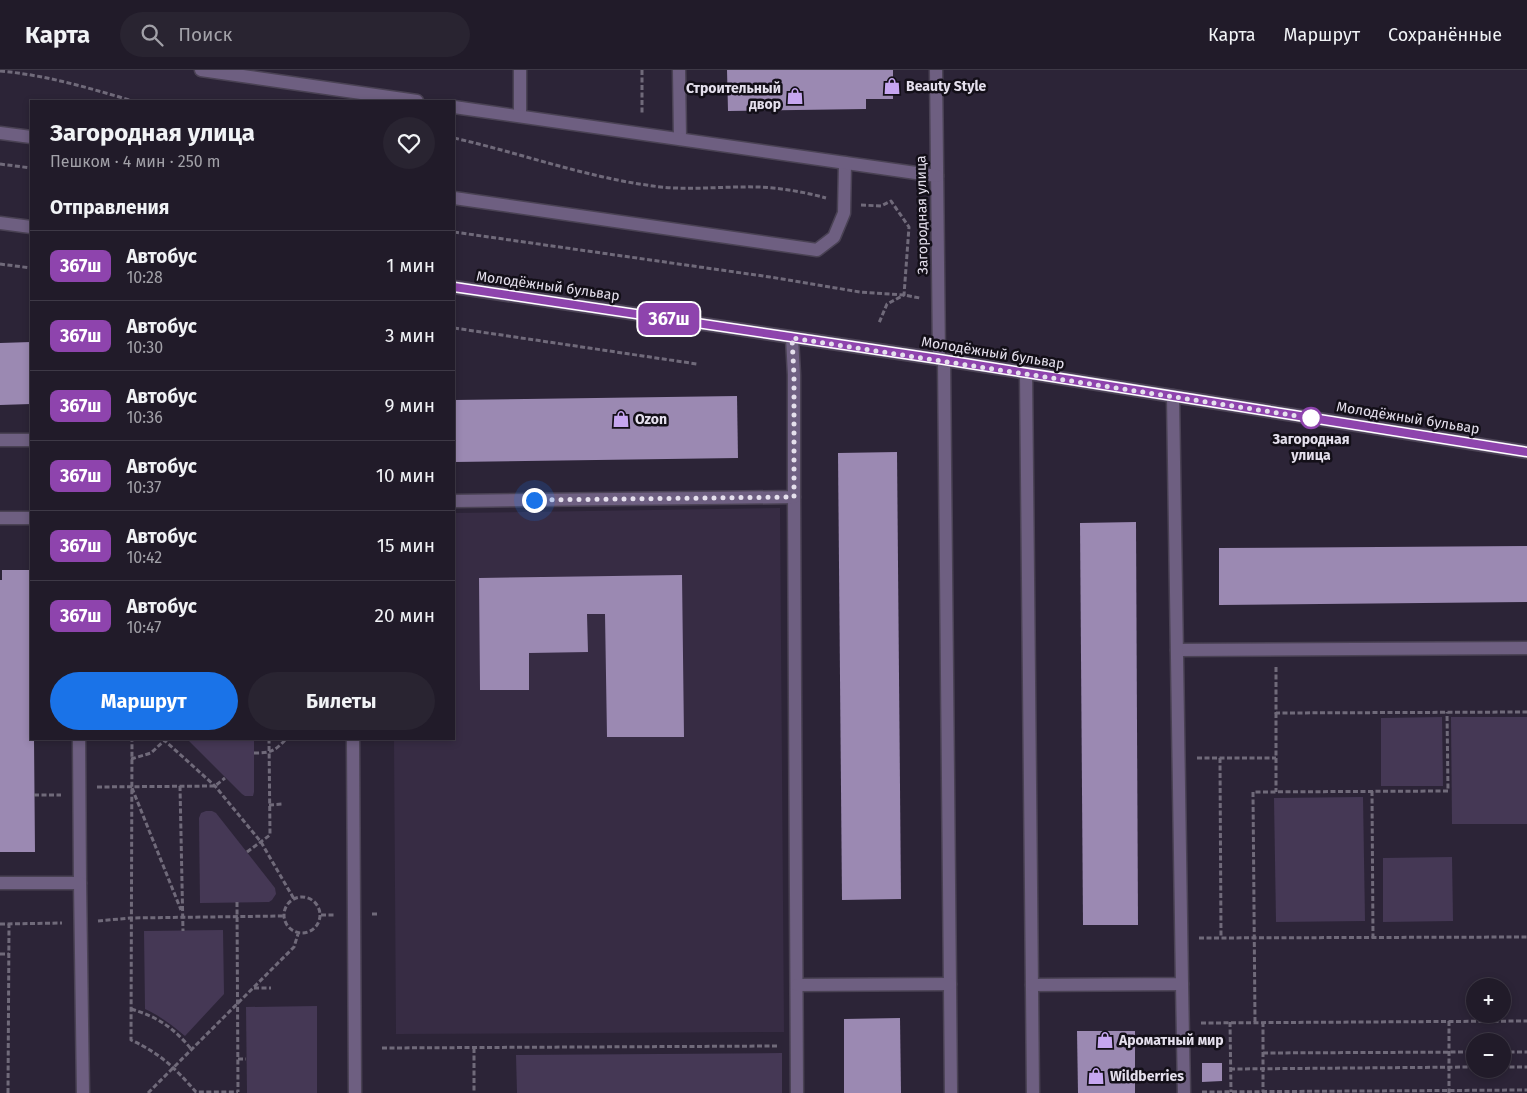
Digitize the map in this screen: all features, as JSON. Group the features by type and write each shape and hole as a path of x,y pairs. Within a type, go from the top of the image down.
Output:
{"street":[{"path":"201,70 410,100"},
{"path":"520,70 520,116"},
{"path":"678,70 680,139"},
{"name":"Загородная улица","path":"936,70 951,1093"},
{"path":"455,106 937,176"},
{"path":"0,133 30,138"},
{"path":"455,198 818,250 834,237 844,213 844,163"},
{"path":"0,223 30,227"},
{"name":"Молодёжный бульвар","path":"455,287 1026,373 1527,452"},
{"path":"792,338 794,375 798,1093"},
{"path":"1026,373 1033,1093"},
{"path":"1173,396 1184,1092"},
{"path":"0,440 30,440"},
{"path":"455,501 794,497"},
{"path":"0,518 30,518"},
{"path":"1177,650 1527,648"},
{"path":"79,740 83,1093"},
{"path":"352,740 354,1093"},
{"path":"0,883 80,883"},
{"path":"797,985 950,984"},
{"path":"1032,985 1182,984"}],"path":[{"path":"642,70 642,116"},
{"path":"0,71 73,83 130,100"},
{"path":"455,138 507,150 611,180 655,186 760,187 814,195 859,205 881,206 891,201 909,227 904,295"},
{"path":"0,164 30,168"},
{"path":"455,232 770,277 860,292 904,295 938,301"},
{"path":"0,264 30,268"},
{"path":"879,323 887,304 904,295"},
{"path":"455,328 696,364"},
{"path":"1276,650 1276,792"},
{"path":"1255,1022 1253,792 1448,791 1448,712"},
{"path":"1276,713 1527,712"},
{"path":"132,740 131,1040 161,1056 174,1067 196,1092 238,1093 236,902"},
{"path":"131,759 151,753 164,740"},
{"path":"166,740 215,786 261,842 294,899"},
{"path":"247,852 270,835 269,740"},
{"path":"254,753 269,753 278,748 285,740"},
{"path":"1178,758 1276,758"},
{"path":"1220,758 1221,938"},
{"path":"79,787 215,786 225,778"},
{"path":"180,786 183,931"},
{"path":"131,787 182,913"},
{"path":"1372,791 1373,938"},
{"path":"34,795 62,795"},
{"path":"270,805 284,804"},
{"path":"306,897 314,901 319,907 321,915 319,923 314,930 307,934 298,934 285,924 285,908 294,899 306,897"},
{"path":"0,924 81,923 130,918 284,916"},
{"path":"8,1093 10,924"},
{"path":"148,1093 294,947 298,934"},
{"path":"1181,938 1527,936"},
{"path":"0,954 9,954"},
{"path":"253,988 271,988"},
{"path":"131,1009 147,1014 164,1023 176,1032 192,1050"},
{"path":"1449,1021 1449,1092"},
{"path":"1182,1023 1527,1021"},
{"path":"1230,1022 1230,1092"},
{"path":"1263,1022 1263,1092"},
{"path":"382,1048 797,1046"},
{"path":"474,1048 474,1093"},
{"path":"1263,1053 1466,1052"},
{"path":"1511,1052 1527,1052"},
{"path":"238,1059 246,1059"},
{"path":"1230,1068 1466,1067"},
{"path":"1511,1067 1527,1067"},
{"path":"1184,1092 1449,1092 1527,1090"}],"shaded area":[{"path":"780,508 784,1032 396,1034 394,740 455,740 455,513"},
{"path":"1442,717 1443,786 1381,786 1381,718"},
{"path":"1451,717 1527,717 1527,824 1452,824"},
{"path":"188,740 254,740 254,792 253,796 242,794"},
{"path":"1363,797 1365,921 1276,922 1274,798"},
{"path":"206,811 216,813 275,888 276,894 272,900 269,902 200,903 199,818 201,813"},
{"path":"1452,857 1453,921 1383,922 1383,858"},
{"path":"223,930 224,994 185,1036 166,1021 145,1009 144,931"},
{"path":"317,1006 317,1093 247,1093 246,1007"},
{"path":"782,1053 782,1093 517,1093 516,1055"}],"building":[{"path":"727,70 893,70 893,99 866,99 866,109 728,111"},
{"path":"30,342 30,404 0,405 0,343"},
{"path":"737,396 738,458 455,462 455,400"},
{"path":"897,452 901,899 842,900 838,453"},
{"path":"1136,522 1138,925 1083,925 1080,523"},
{"path":"1527,546 1527,602 1219,605 1219,548"},
{"path":"2,570 30,570 30,740 34,740 35,852 0,852 0,580 2,580"},
{"path":"682,575 684,737 607,737 605,614 587,614 588,652 529,653 529,690 480,690 479,578"},
{"path":"900,1018 901,1093 844,1093 844,1019"},
{"path":"1077,1031 1135,1031 1135,1093 1078,1093"},
{"path":"1202,1063 1222,1063 1222,1081 1202,1082"}],"bus line":[{"name":"367ш","path":"455,287 939,359 1527,452"}],"place":[{"name":"Beauty Style","path":"892,86"},
{"name":"Строительный двор","path":"795,96"},
{"name":"Загородная улица","path":"1311,418"},
{"name":"Ozon","path":"621,419"},
{"name":"Ароматный мир","path":"1105,1040"},
{"name":"Wildberries","path":"1096,1076"}],"route":[{"path":"534,500 794,497 794,375 792,338 939,359 1311,418"}]}
